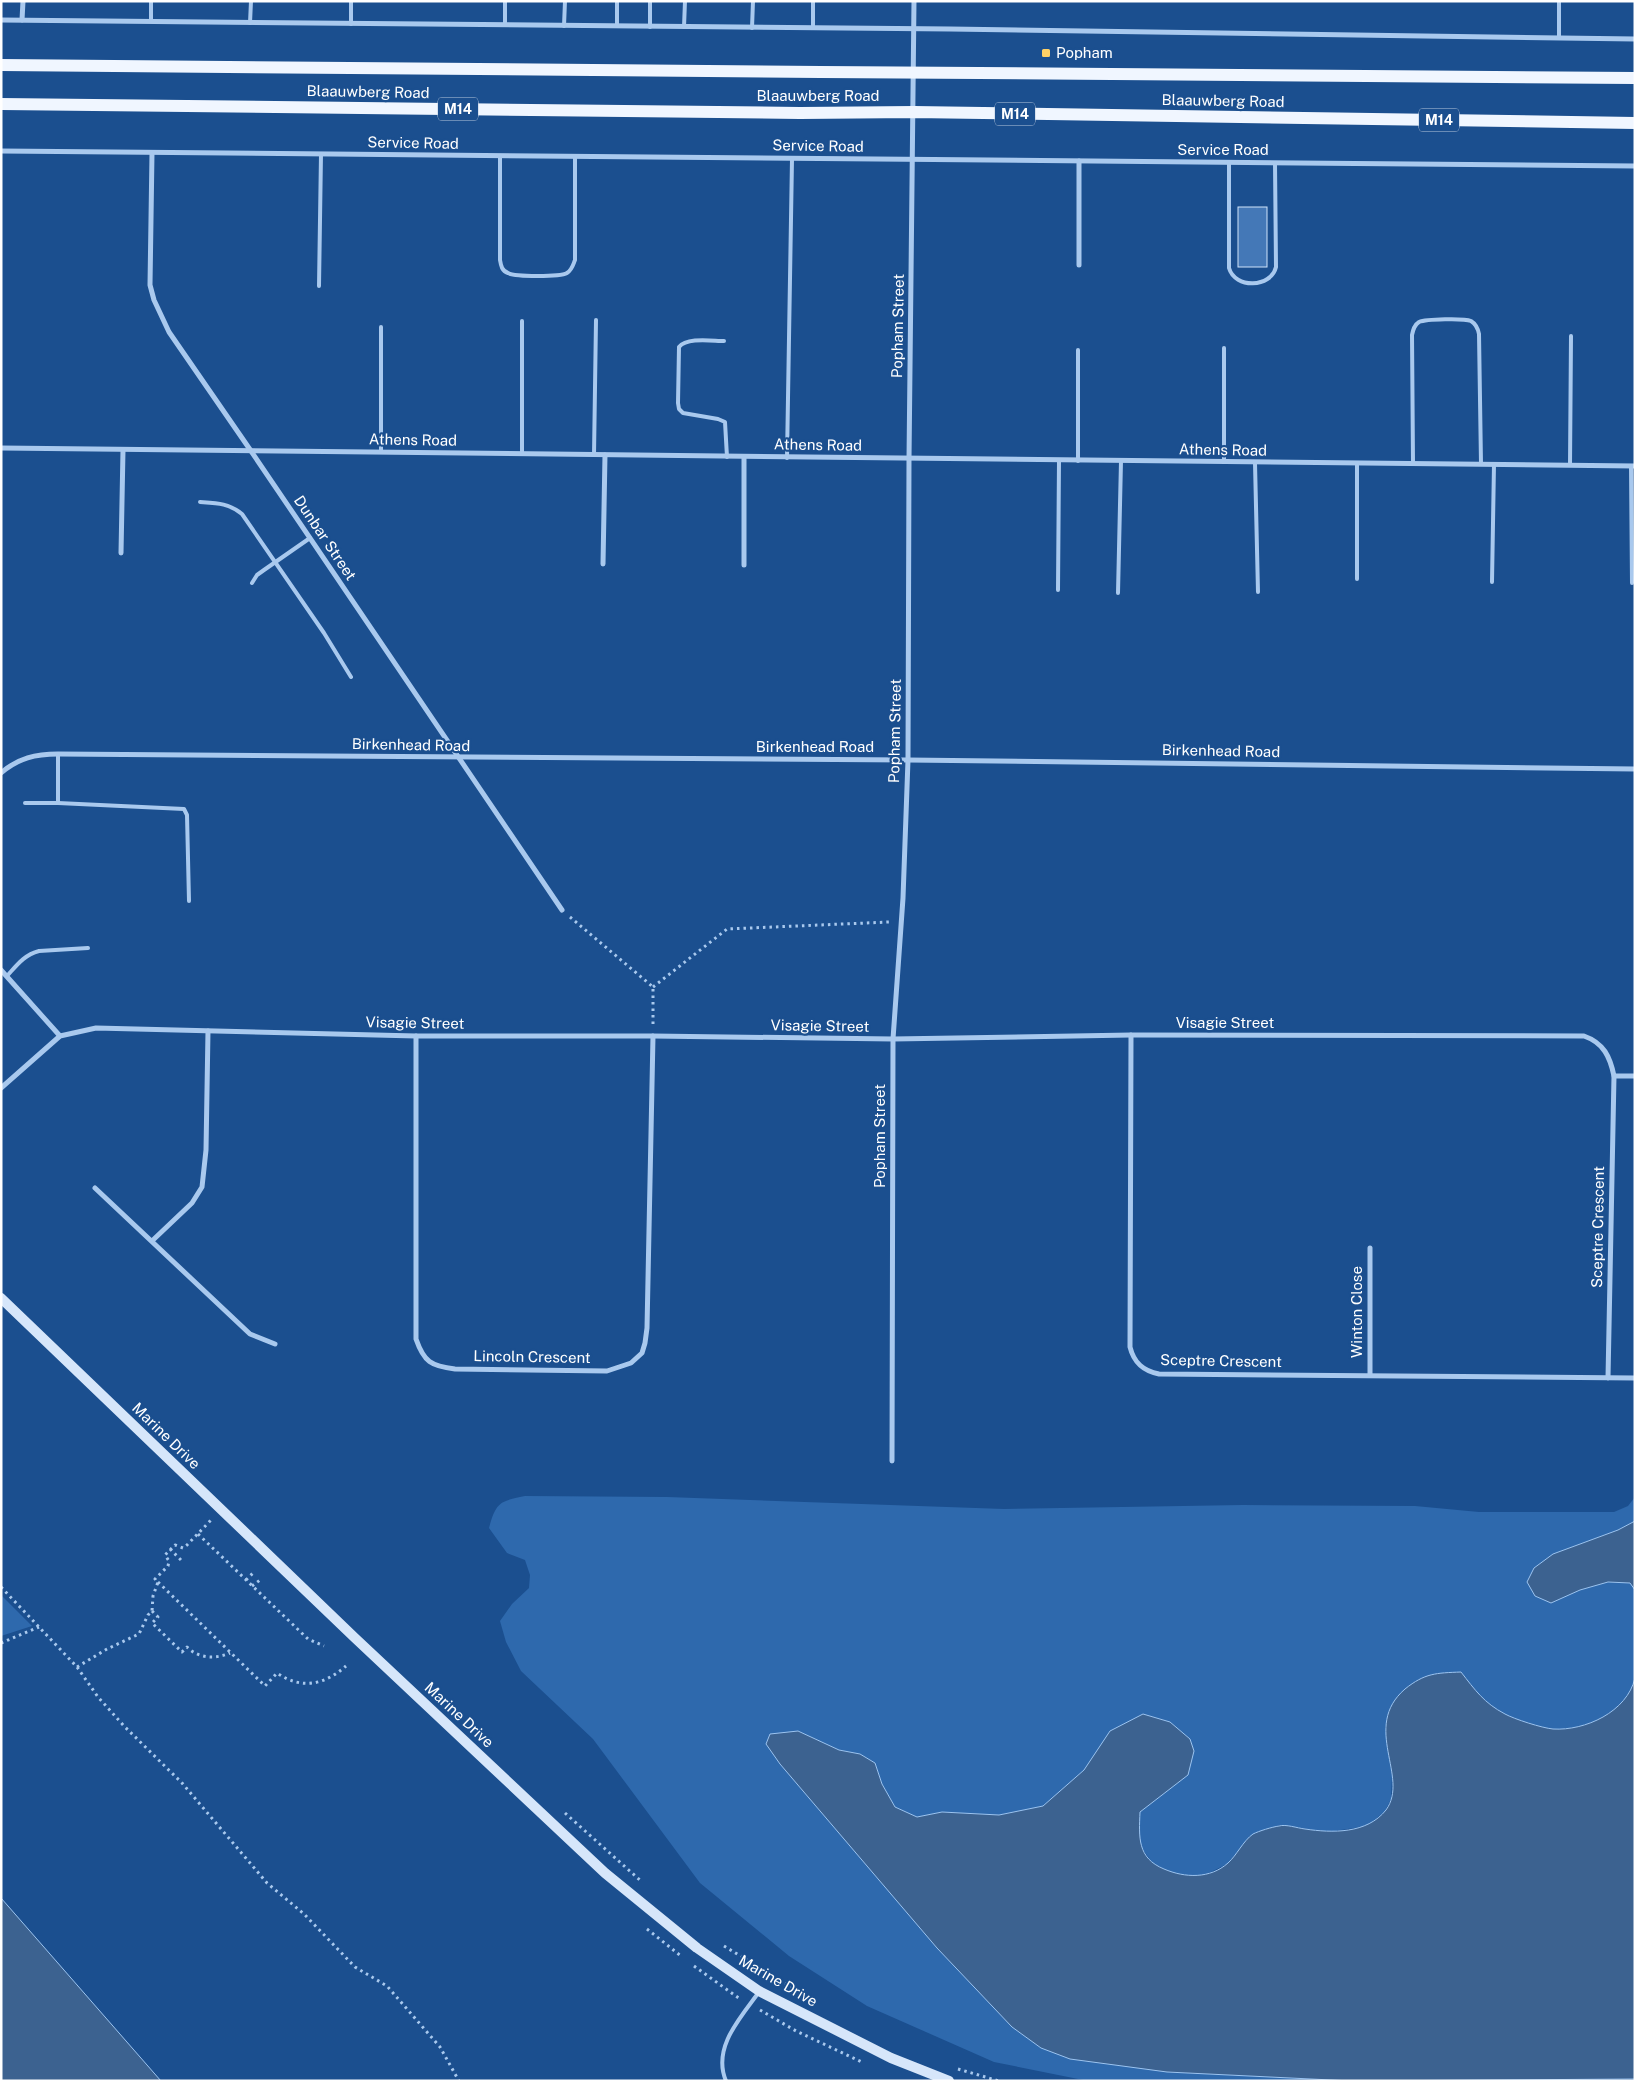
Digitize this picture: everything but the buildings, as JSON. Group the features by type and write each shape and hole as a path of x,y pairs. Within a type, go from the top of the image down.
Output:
{"main road":[{"name":"Blaauwberg Road","path":"1,65 1635,78"},
{"name":"Blaauwberg Road","path":"1,104 800,113 914,112 1635,123"},
{"name":"Marine Drive","path":"1,1298 348,1631 604,1873 697,1948 759,1991 891,2058 949,2081"}],"street":[{"path":"22,1 22,20"},
{"name":"Popham Street","path":"892,1461 893,1039 902,922 908,760 908,459 914,1"},
{"path":"1,20 914,29 1635,39"},
{"name":"Service Road","path":"1,151 1635,166"},
{"name":"Dunbar Street","path":"152,153 150,285 154,300 170,332 562,910"},
{"path":"1078,161 1079,265"},
{"name":"Athens Road","path":"1,448 1633,466"},
{"path":"121,553 123,450"},
{"path":"603,564 605,455"},
{"path":"744,457 744,565"},
{"name":"Birkenhead Road","path":"1,773 10,765 30,756 58,754 908,760 1635,769"},
{"path":"1,970 60,1036"},
{"name":"Visagie Street","path":"1,1088 60,1036 96,1028 416,1036 893,1039 1131,1035 1584,1036 1591,1038 1605,1049 1611,1060 1614,1076"},
{"path":"153,1240 192,1203 202,1187 206,1150 208,1031"},
{"name":"Sceptre Crescent","path":"1131,1035 1130,1347 1136,1362 1144,1369 1159,1374 1635,1378"},
{"name":"Lincoln Crescent","path":"416,1036 416,1339 422,1354 427,1360 438,1367 455,1369 607,1371 631,1363 642,1353 646,1336 653,1036"},
{"path":"1614,1076 1635,1076"},
{"name":"Sceptre Crescent","path":"1608,1378 1614,1076"},
{"path":"96,1188 250,1334 275,1344"},
{"name":"Winton Close","path":"1370,1248 1370,1375"}],"lane":[{"path":"151,1 151,21"},
{"path":"250,22 251,1"},
{"path":"351,1 351,24"},
{"path":"505,25 506,1"},
{"path":"564,26 565,1"},
{"path":"616,1 616,26"},
{"path":"650,1 650,27"},
{"path":"684,27 685,1"},
{"path":"752,28 753,1"},
{"path":"813,1 813,28"},
{"path":"1559,1 1559,38"},
{"path":"318,286 322,154"},
{"path":"500,156 500,260 502,268 507,273 515,275 560,275 567,273 573,268 575,260 575,157"},
{"path":"787,458 792,159"},
{"path":"1228,162 1229,268 1231,275 1236,280 1244,282 1268,280 1274,275 1276,267 1275,162"},
{"path":"594,455 596,320"},
{"path":"1413,464 1413,328 1426,320 1464,320 1472,322 1477,327 1479,334 1481,464"},
{"path":"522,321 522,454"},
{"path":"381,327 381,452"},
{"path":"1570,465 1571,336"},
{"path":"724,341 688,341 681,344 679,347 678,403 679,409 686,414 718,418 725,422 727,457"},
{"path":"1224,348 1224,462"},
{"path":"1078,350 1078,461"},
{"path":"1058,590 1059,460"},
{"path":"1118,593 1121,461"},
{"path":"1255,463 1258,592"},
{"path":"1356,463 1357,579"},
{"path":"1492,582 1494,464"},
{"path":"1632,583 1633,466"},
{"path":"200,502 222,503 242,514 276,562 351,677"},
{"path":"252,583 258,575 310,538"},
{"path":"58,754 58,803"},
{"path":"26,803 184,809 187,815 189,901"},
{"path":"7,976 25,956 32,953 88,948"},
{"path":"726,2081 721,2064 722,2054 731,2032 759,1991"}],"path":[{"path":"562,910 653,987 653,1036"},
{"path":"653,987 727,929 902,922"},
{"path":"205,1527 183,1548 175,1545 170,1549 165,1555 169,1561 168,1566 155,1579 230,1653 265,1686 277,1673 294,1682 317,1683 328,1679 346,1666"},
{"path":"198,1534 308,1639 324,1646"},
{"path":"170,1549 181,1560"},
{"path":"246,1580 253,1573"},
{"path":"252,1586 260,1580"},
{"path":"77,1667 107,1649 139,1634 148,1615 152,1611 153,1596 158,1582"},
{"path":"1,1587 77,1667 98,1698 182,1783 267,1883 304,1914 355,1967 387,1986 440,2047 458,2081"},
{"path":"152,1611 158,1617 152,1622 182,1652 187,1647 199,1656 222,1657 230,1653"},
{"path":"1,1643 39,1627"},
{"path":"562,1810 644,1884"},
{"path":"722,1945 808,1998"},
{"path":"956,2068 1000,2081"}],"shaded area":[{"path":"525,1496 667,1497 1004,1509 1243,1505 1415,1506 1479,1512 1614,1512 1628,1506 1635,1497 1635,1521 1618,1530 1553,1554 1580,1590 1608,1582 1630,1583 1635,1590 1635,1678 1623,1701 1603,1717 1578,1727 1553,1729 1521,1721 1498,1710 1480,1696 1461,1672 1385,1726 1392,1776 1391,1799 1385,1811 1368,1826 1327,1832 1280,1825 1254,1834 1227,1864 1205,1875 1178,1875 1153,1864 1139,1844 1140,1812 1188,1775 1190,1739 1170,1722 1143,1714 1043,1806 999,1815 942,1812 917,1817 895,1807 882,1784 875,1763 860,1754 839,1750 798,1731 766,1744 780,1764 937,1948 1012,2027 1041,2048 1167,2072 1352,2081 1088,2081 994,2062 867,2006 789,1956 700,1883 593,1739 521,1671 506,1642 500,1621 512,1604 529,1588 530,1575 525,1560 507,1553 489,1528 494,1513 500,1504 510,1499"},
{"path":"1635,1521 1635,1590 1630,1583 1608,1582 1580,1590 1551,1603 1535,1596 1527,1582 1534,1568 1553,1554 1618,1530"},
{"path":"1,1595 32,1626 1,1636"},
{"path":"1461,1672 1480,1696 1498,1710 1521,1721 1553,1729 1578,1727 1603,1717 1623,1701 1635,1678 1635,2079 1352,2081 1167,2072 1070,2059 1041,2048 1012,2027 937,1948 780,1764 766,1744 770,1734 798,1731 839,1750 860,1754 875,1763 882,1784 895,1807 917,1817 942,1812 999,1815 1043,1806 1084,1770 1110,1731 1143,1714 1170,1722 1190,1739 1194,1751 1188,1775 1140,1812 1140,1838 1144,1853 1155,1864 1172,1872 1197,1875 1213,1872 1221,1868 1231,1860 1249,1837 1266,1829 1285,1825 1326,1831 1348,1830 1369,1824 1378,1818 1386,1810 1392,1797 1393,1783 1386,1735 1387,1719 1393,1704 1405,1689 1425,1677"},
{"path":"1,1898 161,2081 1,2081"}],"place":[{"name":"Popham","path":"1046,53"}]}
